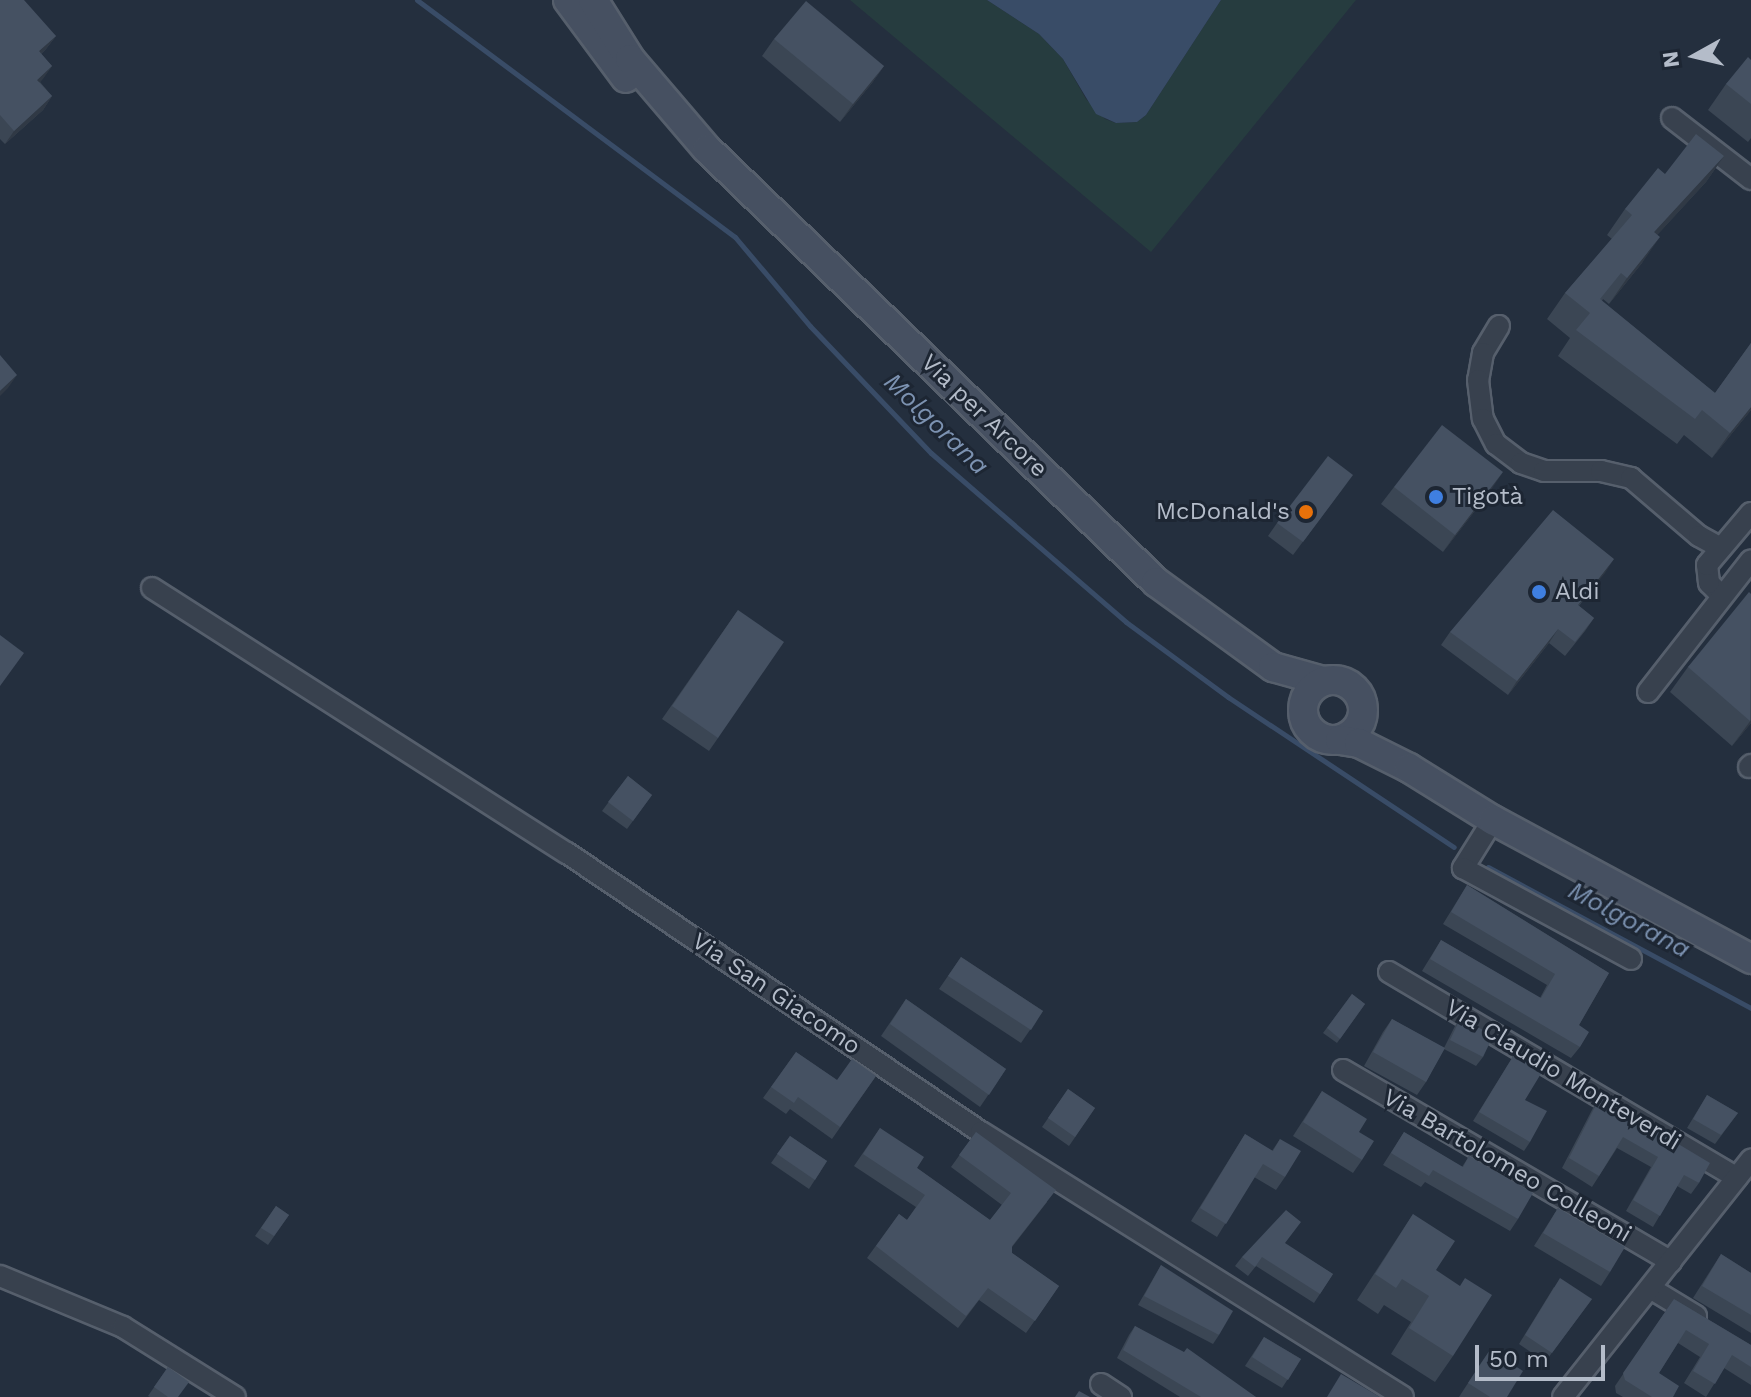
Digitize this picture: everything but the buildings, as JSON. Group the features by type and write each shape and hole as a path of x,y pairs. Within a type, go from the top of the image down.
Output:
{"main road":[{"path":"568,0 610,62 676,127 707,149"},
{"path":"593,0 630,59 707,149"},
{"name":"Via per Arcore","path":"707,149 1156,582 1273,667 1303,708"},
{"name":"Via per Arcore","path":"1273,667 1323,681"},
{"path":"1417,772 1364,708 1350,685 1323,681 1309,692 1303,708 1306,723 1317,735 1359,743 1417,772 1493,820 1751,959"},
{"path":"1340,740 1359,726 1364,708"}],"street":[{"path":"1672,118 1751,179"},
{"path":"1499,326 1483,353 1478,380 1483,419 1496,444 1521,463 1544,471 1601,471 1631,478 1699,536 1721,548"},
{"path":"1722,596 1709,583 1707,565 1751,513"},
{"path":"1648,692 1751,560"},
{"name":"Via San Giacomo","path":"152,588 567,853 981,1132 1403,1397"},
{"path":"1493,820 1463,868 1631,959"},
{"name":"Via Claudio Monteverdi","path":"1389,972 1737,1178"},
{"name":"Via Bartolomeo Colleoni","path":"1343,1070 1671,1262"},
{"path":"1563,1397 1751,1160"},
{"path":"0,1276 123,1327 235,1397"},
{"path":"1650,1288 1714,1326"},
{"path":"1101,1384 1121,1397"}],"green space":[{"path":"850,0 987,0 1039,34 1063,59 1086,99 1105,119 1116,123 1137,122 1146,115 1221,0 1356,0 1151,252"}],"water":[{"path":"987,0 1221,0 1146,115 1137,122 1116,123 1096,114 1063,59 1039,34"}],"waterway":[{"name":"Molgorana","path":"417,0 735,237 810,326 931,453 1126,622 1228,697 1454,847"},
{"name":"Molgorana","path":"1488,867 1751,1008"}],"place":[{"name":"Tigotà","path":"1436,497"},
{"name":"McDonald's","path":"1306,512"},
{"name":"Aldi","path":"1539,592"}]}
